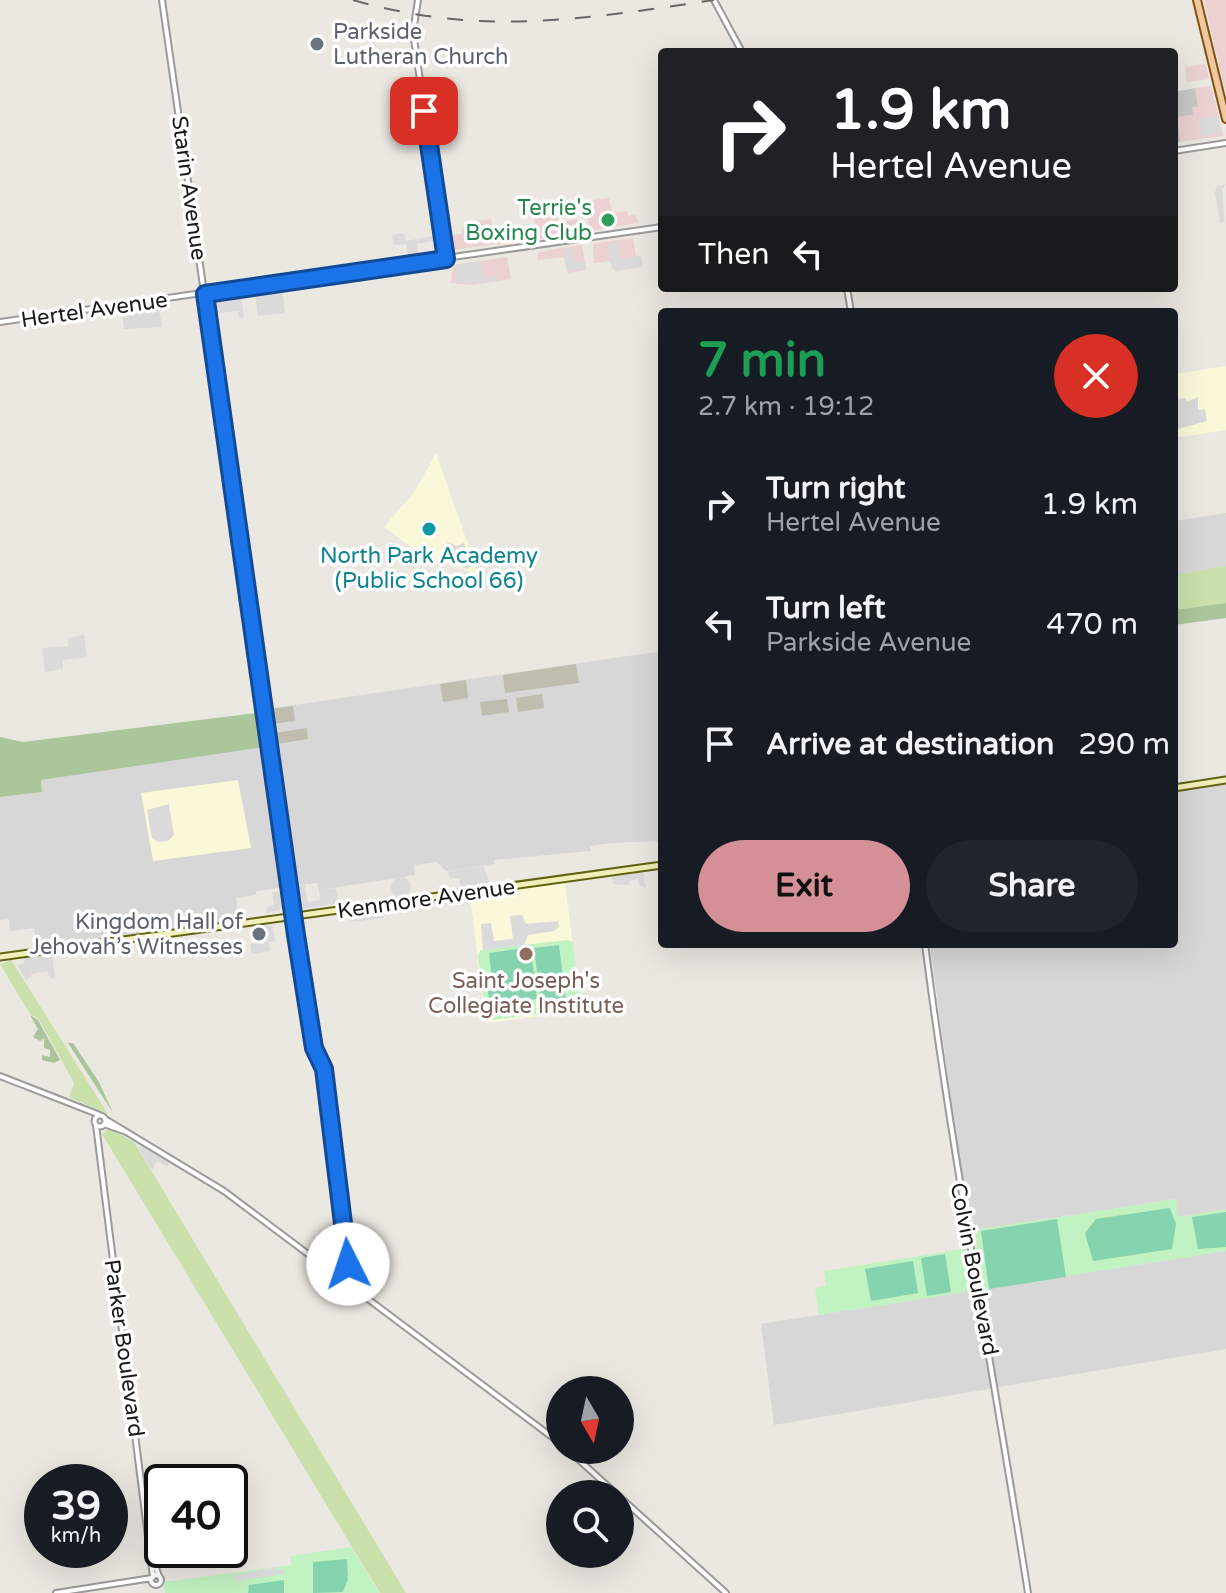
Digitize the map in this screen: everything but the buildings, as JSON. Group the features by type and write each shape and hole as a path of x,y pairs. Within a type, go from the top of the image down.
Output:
{"main road":[{"path":"1197,0 1226,119"},
{"path":"1178,787 1226,780"},
{"name":"Kenmore Avenue","path":"0,957 658,866"}],"street":[{"name":"Starin Avenue","path":"162,0 314,1048 324,1069 348,1246 348,1264 341,1276"},
{"path":"418,0 413,32 446,259"},
{"path":"714,0 740,48"},
{"path":"1178,150 1226,143"},
{"name":"Hertel Avenue","path":"0,322 658,228"},
{"name":"Colvin Boulevard","path":"926,948 955,1161 992,1361 1028,1593"},
{"path":"0,1076 100,1115 104,1123"},
{"path":"87,1111 95,1123"},
{"path":"95,1123 100,1115"},
{"path":"95,1123 126,1131 218,1186 546,1432"},
{"name":"Parker Boulevard","path":"95,1123 158,1593"},
{"path":"97,1137 104,1123"},
{"path":"583,1464 726,1593"},
{"path":"56,1593 155,1580"}],"shaded area":[{"path":"1204,0 1226,0 1226,93 1223,83"},
{"path":"1206,64 1209,79 1187,82 1185,67"},
{"path":"1211,86 1223,136 1180,142 1178,117 1192,115 1191,107 1198,105 1195,88"},
{"path":"1195,88 1198,106 1192,107 1193,115 1178,117 1178,91"},
{"path":"1218,116 1220,132 1202,137 1199,119"},
{"path":"1226,184 1222,189 1225,226 1224,221 1220,223 1215,192 1217,186"},
{"path":"609,198 612,213 627,211 628,216 636,215 638,223 589,231 585,201"},
{"path":"556,211 558,222 579,219 581,232 521,242 519,228 535,225 533,214"},
{"path":"491,219 493,231 509,228 512,242 452,250 450,235 462,234 462,228 470,227 469,222"},
{"path":"404,233 406,241 434,236 435,241 417,244 418,255 408,255 406,244 394,245 392,235"},
{"path":"633,238 636,257 594,263 593,244"},
{"path":"618,242 620,259 641,256 643,267 616,271 612,268 608,245"},
{"path":"582,245 586,270 567,273 564,257 538,260 538,252"},
{"path":"573,248 575,263 584,262 585,269 567,271 564,249"},
{"path":"507,257 511,279 471,285 451,283 453,265"},
{"path":"480,261 483,277 496,276 497,281 456,283 456,265"},
{"path":"282,289 285,313 258,316 255,293"},
{"path":"241,296 244,317 239,318 238,311 216,313 217,300"},
{"path":"159,308 162,327 124,329 122,314"},
{"path":"1226,366 1226,430 1178,437 1178,373"},
{"path":"1198,397 1198,410 1205,409 1207,421 1178,429 1178,399 1185,398 1187,402"},
{"path":"436,453 476,574 419,553 384,527 415,491"},
{"path":"1226,513 1226,566 1178,574 1178,520"},
{"path":"447,542 457,546 464,543 471,565 468,569 442,560"},
{"path":"84,635 87,657 63,660 63,669 45,672 42,648 68,646 68,638"},
{"path":"658,652 658,841 590,846 591,851 494,860 494,864 446,871 437,862 414,865 415,875 319,890 317,883 256,891 256,895 236,898 239,918 37,948 34,928 10,931 9,919 0,920 0,797 41,792 40,780 271,745 267,709"},
{"path":"576,664 579,683 505,693 503,675"},
{"path":"466,680 468,698 443,702 440,684"},
{"path":"542,694 544,708 518,712 516,698"},
{"path":"507,699 509,712 482,716 480,702"},
{"path":"293,706 295,721 273,724 271,709"},
{"path":"307,728 308,739 276,744 275,733"},
{"path":"238,780 251,848 153,861 141,793"},
{"path":"1226,784 1226,1209 1179,1217 1175,1199 975,1230 960,1166 931,948 1178,948 1178,791"},
{"path":"169,804 174,835 168,841 158,842 152,838 147,810"},
{"path":"483,866 489,881 486,884 461,888 459,879 449,877 448,871"},
{"path":"643,872 646,888 639,885 638,879 629,881 629,885 613,884 612,877"},
{"path":"401,877 408,880 411,887 408,894 401,897 394,894 391,887 394,880"},
{"name":"Saint Joseph's Collegiate Institute","path":"565,882 581,1011 486,1023 470,896"},
{"path":"305,885 308,902 320,900 319,890 336,888 339,903 301,909 298,886"},
{"path":"272,892 282,892 285,908 267,913 266,907 274,905"},
{"path":"382,908 383,918 350,922 349,913"},
{"path":"522,915 526,924 558,921 559,927 554,931 528,935 524,945 483,950 481,924 491,923 494,941 513,939 510,916"},
{"path":"272,925 275,941 269,942 270,951 252,954 250,943 264,944 264,926"},
{"path":"52,954 55,978 51,979 47,971 32,974 29,970 32,976 26,980 18,966 24,963 25,958"},
{"path":"141,1145 170,1162 167,1167 157,1161 152,1170 139,1149"},
{"path":"1226,1251 1226,1349 774,1425 761,1324"},
{"path":"277,1567 275,1570 284,1569 285,1574 237,1581 232,1576"}],"green space":[{"path":"1226,566 1226,603 1178,609 1178,574"},
{"path":"1226,603 1226,618 1178,624 1178,609"},
{"path":"257,713 264,747 41,780 42,792 0,797 0,737 23,742"},
{"path":"567,940 573,942 580,1009 492,1020 486,1015 478,955 481,950"},
{"path":"559,945 566,1002 541,1005 534,948"},
{"path":"517,949 532,959 537,999 509,1003 510,1008 495,1010 490,1007 488,991 493,990 489,953"},
{"path":"11,960 108,1114 69,1097 74,1083 39,1019 30,1014 0,964"},
{"path":"30,1015 38,1020 60,1060 54,1063 42,1060 42,1055 50,1057 50,1050 44,1048 44,1038 40,1041 33,1037 38,1029"},
{"path":"68,1043 73,1043 99,1082 113,1113"},
{"path":"109,1128 134,1142 406,1593 380,1593 102,1134"},
{"path":"1176,1199 1179,1217 1226,1209 1226,1251 819,1315 815,1288 826,1286 824,1271 977,1247 975,1230"},
{"path":"1170,1208 1176,1224 1172,1249 1093,1261 1085,1233 1096,1219"},
{"path":"1226,1212 1226,1247 1198,1249 1192,1217"},
{"path":"1057,1219 1066,1277 989,1289 981,1231"},
{"path":"945,1254 951,1292 927,1296 921,1258"},
{"path":"913,1261 918,1293 871,1301 865,1269"},
{"path":"351,1547 379,1593 165,1593 163,1582 291,1565 291,1556"},
{"path":"347,1559 348,1579 343,1592 313,1593 313,1562"},
{"path":"284,1580 284,1593 248,1593 249,1585"}],"railway":[{"path":"353,0 445,18 489,21 577,18 714,0"}],"place":[{"name":"Parkside Lutheran Church","path":"317,44"},
{"name":"Terrie's Boxing Club","path":"608,220"},
{"name":"North Park Academy (Public School 66)","path":"429,529"},
{"name":"Kingdom Hall of Jehovah’s Witnesses","path":"259,934"},
{"name":"Saint Joseph's Collegiate Institute","path":"526,954"}],"route":[{"path":"348,1264 324,1069 314,1048 296,935 205,294 446,259 424,111"}]}
